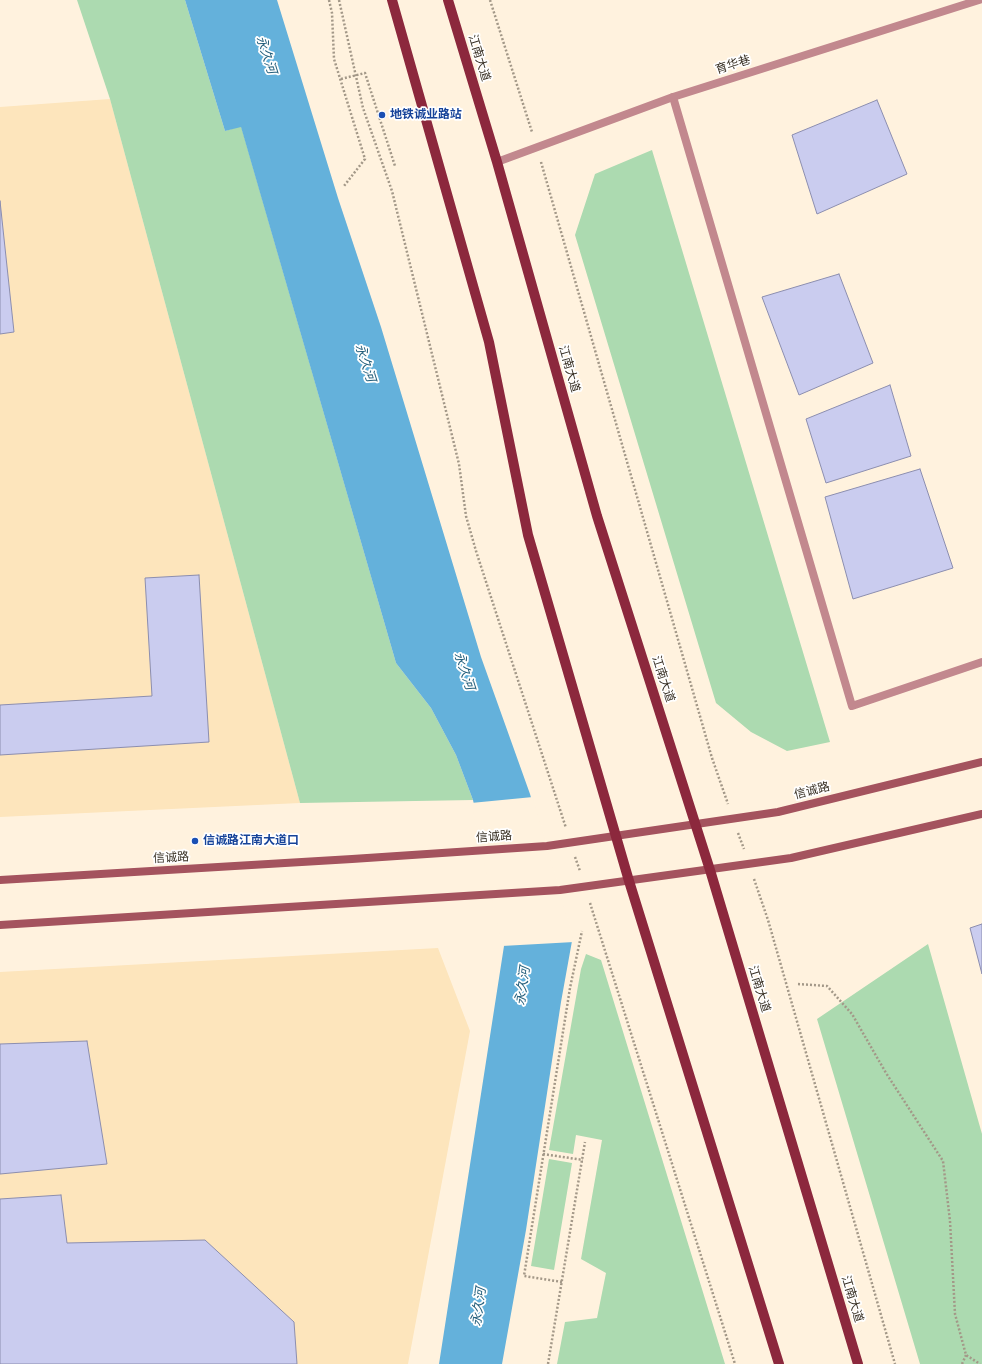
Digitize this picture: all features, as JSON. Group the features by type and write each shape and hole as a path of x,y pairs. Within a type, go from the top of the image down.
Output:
{"main road":[{"path":"392,0 490,342 528,535 629,881 779,1364"},
{"name":"江南大道","path":"448,0 497,162 597,516 710,870 858,1364"},
{"name":"信诚路","path":"0,880 352,860 547,846 778,812 982,762"},
{"path":"0,925 560,890 791,858 982,814"}],"street":[{"name":"育华巷","path":"497,162 536,146 674,97 979,0"},
{"path":"674,97 852,706 982,662"}],"path":[{"path":"329,0 332,13 334,59 365,159 344,186"},
{"path":"339,0 362,108 394,199 459,464 466,516 474,544 585,886 735,1364"},
{"path":"490,0 536,146 712,758 768,920 895,1364"},
{"path":"340,79 365,73 395,166"},
{"path":"562,1282 524,1276 570,988 582,931"},
{"path":"798,984 827,986 852,1014 886,1073 943,1161 950,1221 955,1314 966,1355 962,1364"},
{"path":"548,1364 585,1142"},
{"path":"543,1154 583,1160"},
{"path":"966,1355 980,1364"}],"shaded area":[{"path":"110,99 300,803 0,817 0,107"},
{"path":"438,948 470,1031 408,1364 0,1364 0,972"}],"green space":[{"path":"77,0 185,0 225,131 241,126 396,663 431,708 456,755 473,800 300,803 110,99"},
{"path":"652,150 830,742 787,751 751,732 716,703 575,235 595,174"},
{"path":"928,944 982,1134 982,1364 920,1364 817,1019"},
{"path":"586,954 601,960 725,1364 557,1364 565,1322 597,1318 606,1273 581,1259 602,1140 576,1135 573,1154 549,1150 581,969"},
{"path":"549,1159 572,1163 554,1270 531,1266"}],"water":[{"name":"永久河","path":"185,0 277,0 338,198 381,327 481,657 530,794 572,941 561,1002 526,1230 502,1364 439,1364 504,946 473,800 456,755 431,708 396,663 241,127 225,131"}],"pier":[{"path":"533,797 574,942 502,946 471,803"}],"building":[{"path":"877,100 907,174 817,214 792,135"},
{"path":"0,201 14,332 0,334"},
{"path":"839,274 873,363 799,395 762,297"},
{"path":"890,385 911,456 826,483 806,419"},
{"path":"920,469 953,568 853,599 825,497"},
{"path":"199,575 209,742 0,755 0,705 152,696 145,578"},
{"path":"982,924 982,974 970,928"},
{"path":"87,1041 107,1164 0,1174 0,1044"},
{"path":"61,1195 67,1243 205,1240 294,1322 297,1364 0,1364 0,1199"}],"place":[{"name":"地铁诚业路站","path":"382,115"},
{"name":"信诚路江南大道口","path":"195,841"}]}
